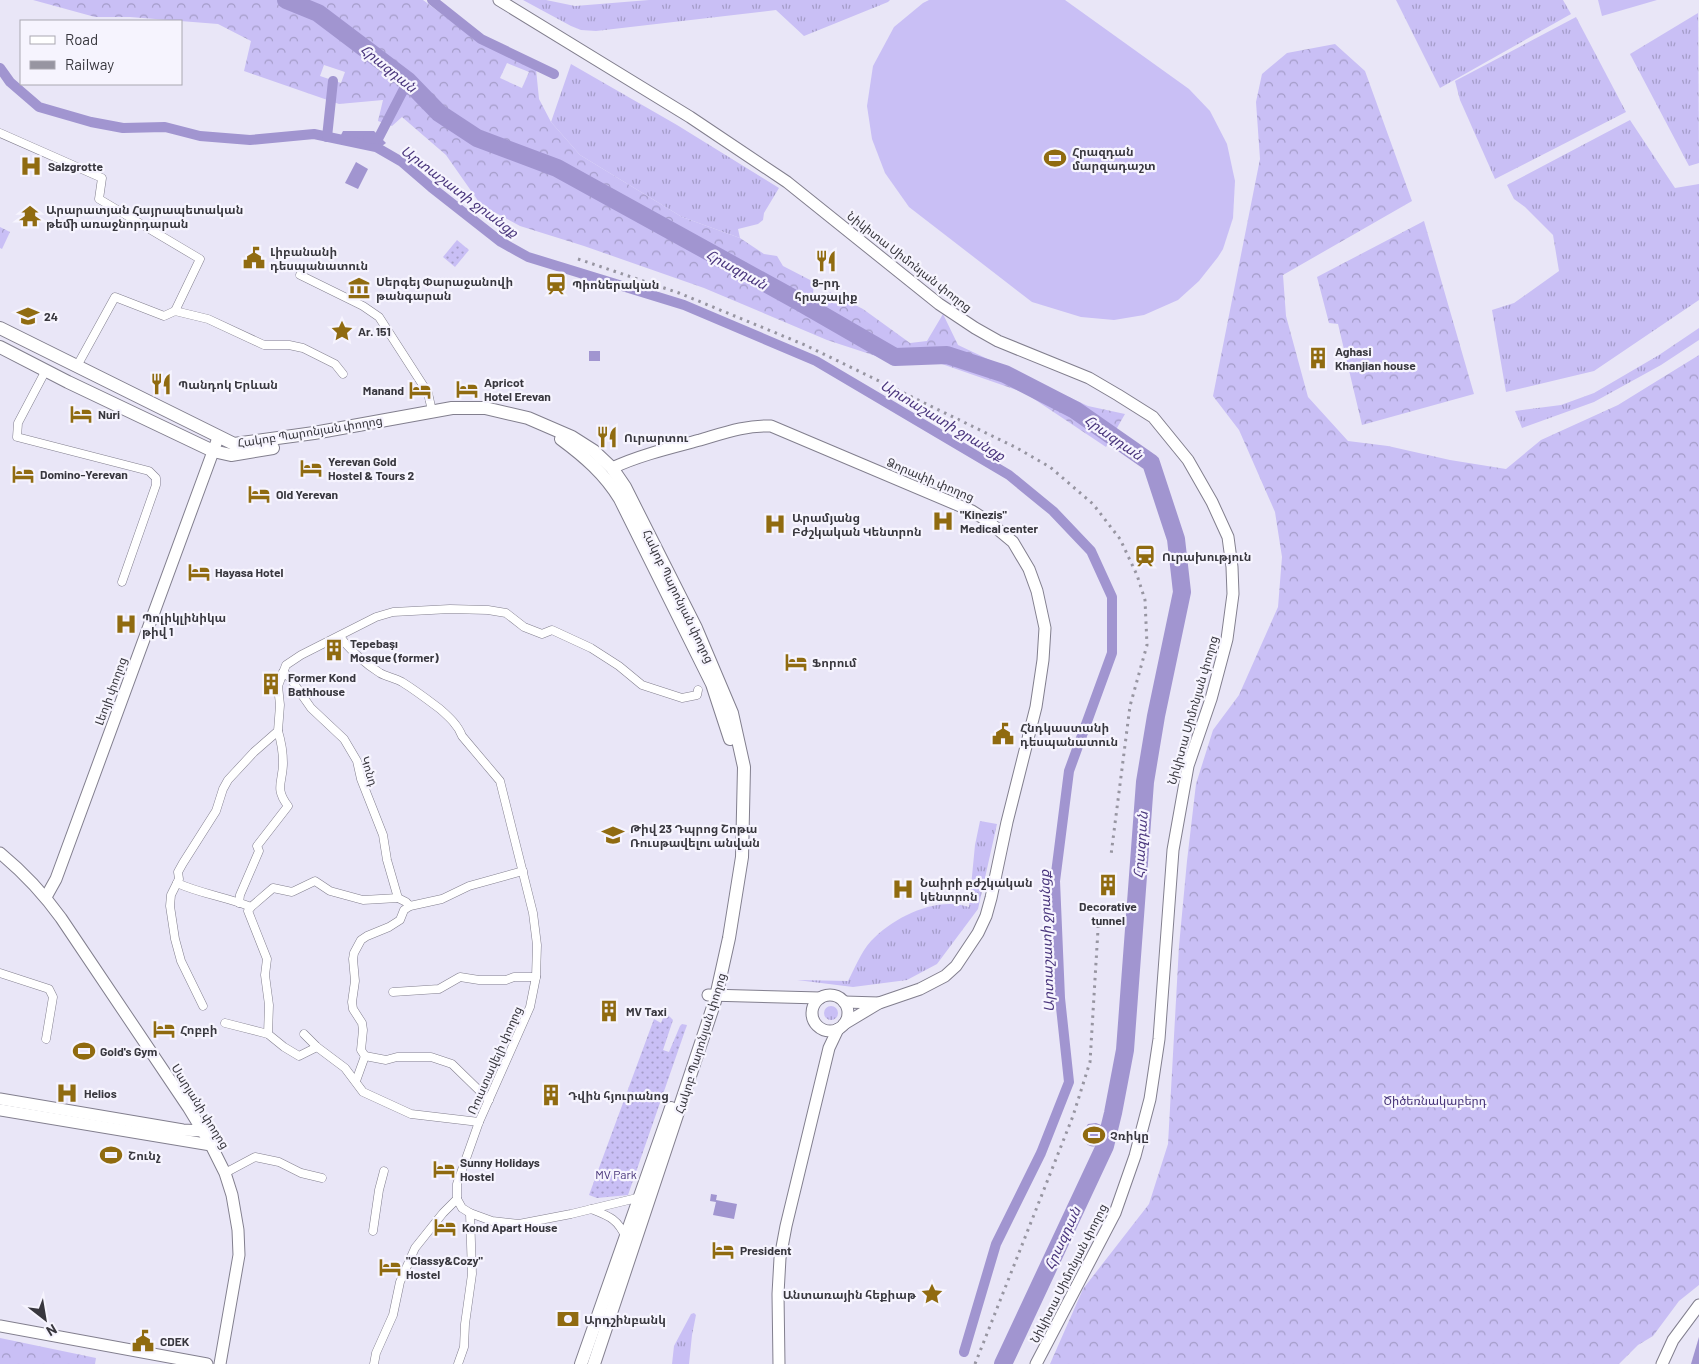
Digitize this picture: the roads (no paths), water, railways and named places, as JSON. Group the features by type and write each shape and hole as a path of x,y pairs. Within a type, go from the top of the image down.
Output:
{"main road":[{"name":"Հակոբ Պարոնյան փողոց","path":"0,328 218,438 234,444 452,408 485,408 528,418 572,437 594,451 612,468 625,487 696,628 732,713 744,767 742,857 729,938 645,1198 594,1364"},
{"name":"Հակոբ Պարոնյան փողոց","path":"0,347 213,451 231,455 449,416 489,416 523,423 561,439 588,460 618,495 712,684 728,730 734,756 738,826 711,998 649,1173 645,1198 626,1238 581,1364"}],"street":[{"name":"Նիկիտա Սիմոնյան փողոց","path":"499,0 690,117 787,182 939,304 975,328 998,341 1089,378 1153,418 1188,460 1212,502 1228,536 1233,594 1228,630 1211,699 1188,766 1173,850 1159,1039 1150,1098 1135,1156 1115,1213 1036,1364"},
{"path":"0,133 102,178 99,199 200,259 175,311"},
{"path":"300,275 363,306 379,317 428,394 432,411"},
{"path":"77,366 115,297 164,316 175,311 208,319 264,345 303,348 335,364 343,374"},
{"path":"46,370 18,423 17,437 149,471 156,478 156,484 122,582"},
{"name":"Ձորափի փողոց","path":"612,468 633,458 754,425 771,426 972,511 1013,542 1029,569 1037,592 1045,628 1044,660 1036,708 1007,822 986,916 969,949 956,966 945,976 920,990 879,1003"},
{"name":"Լեոյի փողոց","path":"46,897 56,879 218,438"},
{"path":"239,902 240,895 259,851 256,846 288,806 280,793 283,765 278,731 280,705 278,686 286,665 301,655 376,617 393,612 450,609 488,610 506,613 524,627 542,634 552,630 575,640 618,666 642,685 682,698 697,695 698,690"},
{"name":"Ռուստավելի փողոց","path":"340,636 346,646 370,665 381,673 402,682 431,702 447,716 500,781 533,913 537,945 536,977 530,1007 479,1122 457,1184 457,1199"},
{"name":"Կոնդ","path":"283,672 290,678 311,708 344,739 354,756 360,779 383,836 387,860 398,898"},
{"path":"203,1006 186,972 175,939 170,906 171,895 177,883 178,872 216,811 228,780 254,752 278,731"},
{"name":"Սարյանի փողոց","path":"0,853 19,868 46,897 203,1131 225,1173 232,1196 238,1230 239,1255 220,1364"},
{"path":"489,1100 452,1064 431,1057 397,1057 386,1060 365,1056 361,1050 362,1023 353,1009 352,1002 355,981 352,967 354,953 361,940 400,920 404,910 410,906 442,899 469,886 523,871"},
{"path":"268,1034 269,1005 265,975 267,958 258,932 250,919 248,911 251,907 273,888 292,892 315,881 330,891 363,900 398,898 410,906"},
{"path":"177,883 202,893 239,902 251,907"},
{"path":"0,973 49,989 52,992 53,997 46,1039"},
{"path":"393,992 438,988 460,977 479,980 506,980 514,977 536,977"},
{"path":"711,998 820,998 833,995 844,1002 879,1003"},
{"path":"711,998 795,1003 812,1017 817,1026 828,1031 841,1027 879,1003"},
{"path":"812,1017 814,1004 820,998"},
{"path":"779,1364 778,1294 780,1258 829,1048 848,1013 844,1002"},
{"path":"225,1022 268,1034 298,1056 317,1048"},
{"path":"824,1030 829,1048"},
{"path":"304,1034 317,1048 345,1068 363,1092 411,1114 479,1122"},
{"path":"356,1081 365,1056"},
{"path":"0,1099 183,1130 203,1131"},
{"path":"0,1110 211,1145"},
{"path":"225,1173 255,1157 279,1162 301,1173 322,1178"},
{"path":"373,1231 384,1170"},
{"path":"374,1364 376,1353 393,1315 400,1282 415,1248 443,1213 457,1199 462,1208 470,1213 492,1221 519,1224 645,1198"},
{"path":"591,1209 612,1216 622,1228 626,1238"},
{"path":"458,1364 464,1347 465,1324 472,1274 470,1213"},
{"path":"1662,1364 1673,1340 1699,1305"},
{"path":"0,1326 207,1364"}],"waterway":[{"name":"Հրազդան","path":"286,0 318,13 408,81 439,113 477,138 557,168 798,301 895,357 947,355 1005,374 1075,410 1151,463 1176,539 1182,592 1156,716 1145,782 1125,1050 1105,1146 1003,1364"},
{"path":"432,0 481,39 554,74"},
{"name":"Արտաշատի ջրանցք","path":"0,68 10,82 39,107 91,122 123,128 165,127 200,136 250,140 314,134 376,147 402,162 501,242 528,257 684,305 816,361 1009,475 1053,511 1091,551 1112,597 1112,653 1069,771 1055,881 1060,998 1069,1082 1041,1153 996,1244 964,1352"},
{"path":"327,137 333,81"},
{"path":"368,138 378,139 408,81"}],"railway":[{"path":"578,259 679,293 805,345 1017,448 1050,467 1093,504 1120,539 1137,575 1145,600 1147,645 1130,706 1111,855"},
{"path":"975,1364 1073,1116 1090,1062 1099,913"}],"place":[{"name":"Հրազդան մարզադաշտ","path":"1055,158"},
{"name":"Salzgrotte","path":"31,166"},
{"name":"Արարատյան Հայրապետական թեմի առաջնորդարան","path":"30,216"},
{"name":"Լիբանանի դեսպանատուն","path":"254,258"},
{"name":"8-րդ հրաշալիք","path":"826,261"},
{"name":"Պիոներական","path":"556,284"},
{"name":"Սերգեյ Փարաջանովի թանգարան","path":"359,288"},
{"name":"24","path":"28,316"},
{"name":"Ar. 151","path":"342,331"},
{"name":"Aghasi Khanjian house","path":"1318,358"},
{"name":"Պանդոկ Երևան","path":"161,384"},
{"name":"Apricot Hotel Erevan","path":"467,389"},
{"name":"Manand","path":"420,390"},
{"name":"Nuri","path":"81,414"},
{"name":"Ուրարտու","path":"607,437"},
{"name":"Yerevan Gold Hostel & Tours 2","path":"311,468"},
{"name":"Domino-Yerevan","path":"23,474"},
{"name":"Old Yerevan","path":"259,494"},
{"name":"\"Kinezis\" Medical center","path":"943,521"},
{"name":"Արամյանց Բժշկական Կենտրոն","path":"775,524"},
{"name":"Ուրախություն","path":"1145,556"},
{"name":"Hayasa Hotel","path":"199,572"},
{"name":"Պոլիկլինիկա թիվ 1","path":"126,624"},
{"name":"Tepebaşı Mosque (former)","path":"334,650"},
{"name":"Ֆորում","path":"796,662"},
{"name":"Former Kond Bathhouse","path":"271,684"},
{"name":"Հնդկաստանի դեսպանատուն","path":"1003,734"},
{"name":"Թիվ 23 Դպրոց Շոթա Ռուսթավելու անվան","path":"613,835"},
{"name":"Decorative tunnel","path":"1108,885"},
{"name":"Նաիրի բժշկական կենտրոն","path":"903,889"},
{"name":"MV Taxi","path":"609,1011"},
{"name":"Հոբբի","path":"164,1029"},
{"name":"Gold's Gym","path":"84,1051"},
{"name":"Helios","path":"67,1093"},
{"name":"Դվին հյուրանոց","path":"551,1095"},
{"name":"Չռիկը","path":"1094,1135"},
{"name":"Շունչ","path":"111,1155"},
{"name":"Sunny Holidays Hostel","path":"444,1169"},
{"name":"Kond Apart House","path":"445,1227"},
{"name":"President","path":"723,1250"},
{"name":"\"Classy&Cozy\" Hostel","path":"390,1267"},
{"name":"Անտառային հեքիաթ","path":"932,1294"},
{"name":"Արդշինբանկ","path":"568,1319"},
{"name":"CDEK","path":"143,1341"}],"park label":[{"name":"Ծիծեռնակաբերդ","path":"1435,1100"},
{"name":"MV Park","path":"616,1174"}]}
